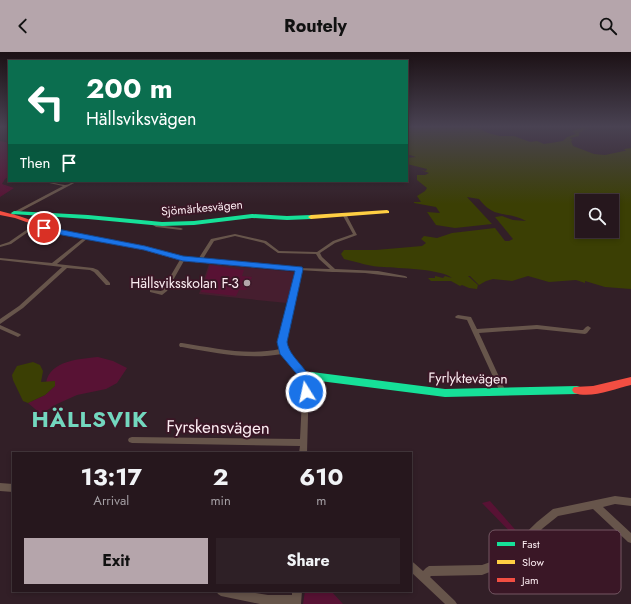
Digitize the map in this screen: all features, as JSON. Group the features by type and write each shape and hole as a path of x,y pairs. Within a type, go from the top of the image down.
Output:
{"street":[{"path":"47,182 68,186"},
{"path":"12,214 74,182"},
{"name":"Sjömärkesvägen","path":"12,214 88,217 154,224 187,224 252,216 287,218 387,212"},
{"path":"0,213 12,214 36,225 62,233 145,248 183,259 299,271 364,270 405,277"},
{"path":"199,261 212,240 231,235 265,242 278,252 318,252 334,242 355,234 344,214"},
{"path":"154,224 156,226 181,229"},
{"path":"0,246 10,243 36,225"},
{"path":"54,264 87,237"},
{"path":"318,252 319,256 332,267 334,271"},
{"path":"0,258 94,270 108,284"},
{"path":"152,291 162,293 165,290 183,259"},
{"path":"0,322 21,307 66,266"},
{"path":"299,271 282,342 283,351 306,378 303,452"},
{"path":"458,317 469,318 503,392"},
{"path":"0,327 18,335"},
{"path":"475,330 537,327 585,332 588,328"},
{"path":"182,345 227,353 257,355 283,351"},
{"name":"Fyrlyktevägen","path":"306,378 312,376 445,393 593,390 631,381"},
{"name":"Fyrskensvägen","path":"132,440 303,443"},
{"path":"0,487 12,488"},
{"path":"535,530 556,512 615,500 631,502"},
{"path":"595,505 631,539"},
{"path":"412,567 452,604"},
{"path":"424,577 428,571 482,570 489,568"},
{"path":"226,592 255,598 285,601 296,598"}],"shaded area":[{"path":"0,153 8,153 8,177 2,184 14,188 0,197"},
{"path":"408,153 591,153 605,155 616,153 631,153 631,289 605,287 576,280 549,282 528,276 512,281 493,279 479,285 470,276 468,276 478,285 477,289 462,285 460,286 451,281 431,281 428,278 435,278 435,276 443,278 445,276 452,278 439,273 374,266 344,259 341,254 344,250 376,250 422,246 426,243 421,239 424,236 437,238 452,233 495,228 505,241 509,241 513,239 495,217 502,216 513,220 526,221 490,210 479,199 467,197 492,224 455,228 436,225 427,212 440,213 436,207 414,203 421,202 417,196 427,188 417,180 417,175 425,175 429,173 421,170 426,171 427,169 408,164 408,158 416,157 408,154"},
{"name":"Hällsviksskolan F-3","path":"209,264 295,272 287,303 199,294"},
{"path":"210,265 244,270 242,276 252,277 246,290 239,290 236,296 201,292"},
{"path":"98,357 113,361 127,368 117,383 106,389 77,395 57,404 41,414 28,403 45,395 55,386 55,381 46,383 49,375 59,365 75,360"},
{"path":"33,362 40,365 43,371 41,382 55,381 55,386 45,395 28,403 23,401 12,375 17,366"},
{"path":"490,501 516,530 508,530 482,503"},
{"path":"305,592 332,592 343,604 303,604"}],"traffic: fast":[{"path":"14,213 88,217 162,224 194,223 252,216 287,218 311,217"},
{"path":"306,378 312,376 445,393 577,390"}],"traffic: slow":[{"path":"311,217 387,212"}],"traffic: jam":[{"path":"0,213 17,217 62,233 145,248 183,259 299,269 298,274"},
{"path":"577,390 593,390 631,381"}],"place":[{"name":"Hällsviksskolan F-3","path":"247,283"}],"district":[{"name":"HÄLLSVIK","path":"90,419"}],"route":[{"path":"44,228 62,233 145,248 183,259 250,266 299,269 282,342 283,351 306,378 306,392"}]}
